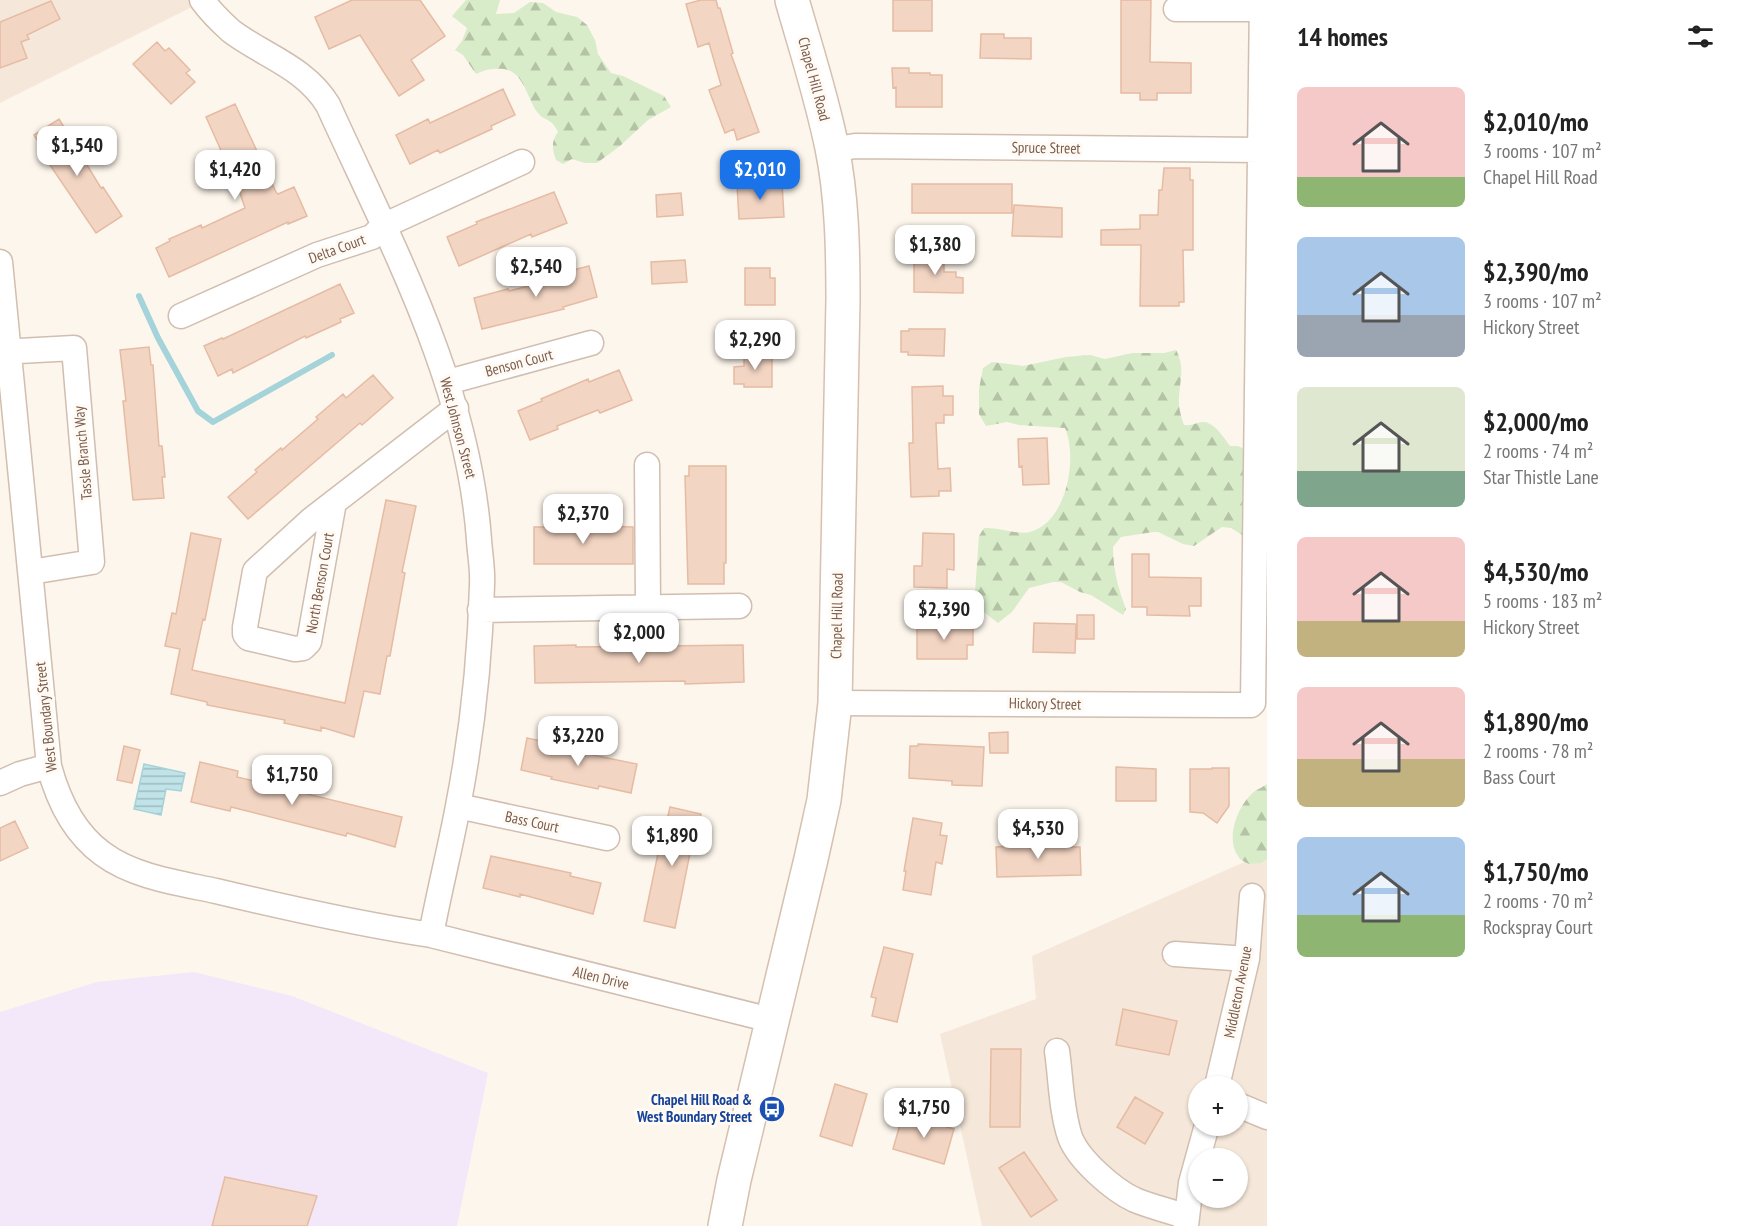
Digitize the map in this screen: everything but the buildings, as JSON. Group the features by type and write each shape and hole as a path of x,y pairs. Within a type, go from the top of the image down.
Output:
{"main road":[{"name":"Chapel Hill Road","path":"725,1226 771,1020 821,819 835,703 843,260 832,150 816,83 792,0"}],"street":[{"name":"West Johnson Street","path":"202,0 233,32 296,70 318,90 327,105 419,308 448,382 468,452 477,508 483,584 474,704 458,806 431,935"},
{"path":"1176,9 1262,4 1260,150"},
{"name":"Spruce Street","path":"832,150 855,146 1260,150"},
{"name":"Hickory Street","path":"835,703 1251,705 1253,703 1260,150"},
{"name":"Delta Court","path":"181,316 317,255 372,237 383,226 522,162"},
{"name":"West Boundary Street","path":"0,262 4,352 31,572 49,766 58,796 76,826 103,854 142,873 271,904 384,928 431,935"},
{"name":"Benson Court","path":"448,382 591,343"},
{"name":"Tassle Branch Way","path":"4,352 74,348 92,562 31,572"},
{"name":"North Benson Court","path":"334,502 309,642 303,648 295,649 248,638 245,634 245,627 255,571 311,520 334,502 456,408"},
{"path":"646,465 648,606"},
{"path":"480,610 739,606"},
{"path":"0,783 20,774 49,766"},
{"name":"Bass Court","path":"458,806 607,838"},
{"name":"Middleton Avenue","path":"1219,1076 1256,911"},
{"name":"Allen Drive","path":"431,935 771,1020"},
{"path":"1175,954 1247,959"},
{"path":"1057,1051 1071,1139 1079,1154 1107,1180 1133,1199 1187,1221 1191,1183 1204,1136"},
{"path":"1248,1109 1267,1117"}],"shaded area":[{"path":"0,0 206,0 0,103"},
{"path":"1267,852 1267,1226 982,1226 940,1034 1036,999 1032,956"},
{"path":"194,972 292,996 488,1073 457,1226 0,1226 0,1012 97,982"}],"green space":[{"path":"466,0 500,0 496,14 514,13 530,2 543,3 556,12 577,17 587,25 595,40 598,54 611,73 623,76 664,96 671,107 648,120 620,146 597,163 585,163 572,159 563,164 556,160 553,149 553,142 558,132 553,124 538,113 516,75 504,69 486,70 476,74 463,55 455,50 462,41 467,28 452,16"},
{"path":"1176,350 1181,367 1179,404 1184,425 1208,423 1219,431 1230,446 1244,449 1248,533 1242,535 1231,528 1222,527 1194,546 1183,544 1158,532 1121,537 1113,547 1116,578 1126,609 1123,615 1091,595 1061,582 1053,582 1029,588 1012,612 998,623 984,612 975,593 979,536 984,528 1025,533 1043,526 1061,503 1066,488 1070,455 1065,428 1007,422 986,426 979,414 979,389 983,368 992,362 1023,366 1066,357 1090,355 1105,359 1132,353 1164,353"},
{"path":"1267,784 1267,859 1261,863 1249,864 1240,859 1234,849 1235,822 1243,804 1255,791"}],"water":[{"path":"144,764 185,773 181,791 166,789 161,815 134,809"}],"waterway":[{"path":"139,296 158,338 198,411 213,422 332,355"}],"place":[{"name":"Chapel Hill Road & West Boundary Street","path":"772,1109"}]}
